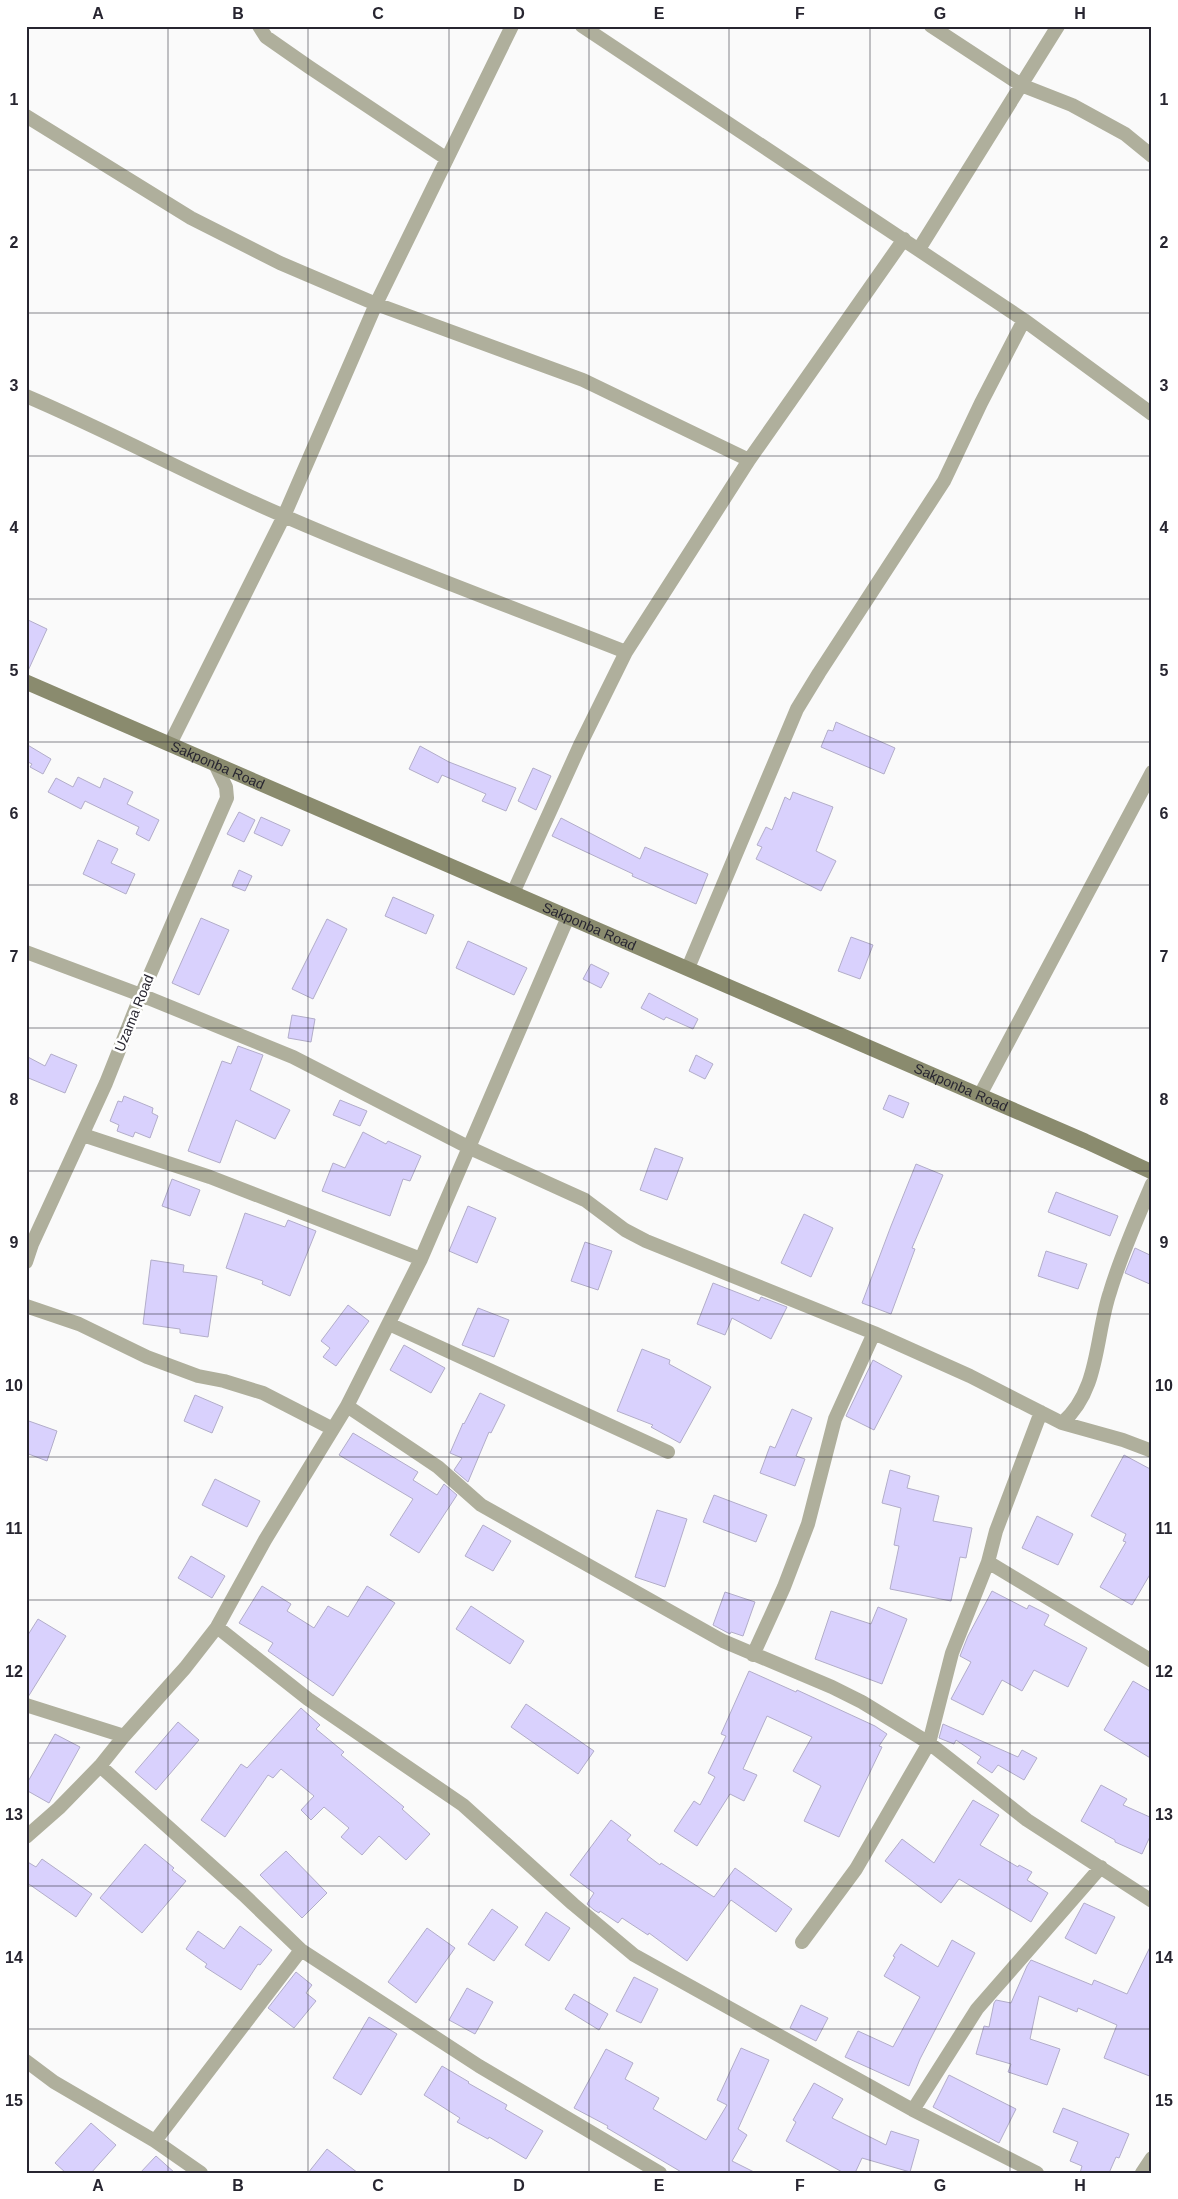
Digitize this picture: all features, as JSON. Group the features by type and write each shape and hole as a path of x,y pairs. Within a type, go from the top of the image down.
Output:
{"main road":[{"name":"Sakponba Road","path":"26,682 980,1095 1152,1172"}],"street":[{"path":"259,26 266,37 447,159"},
{"path":"170,744 284,516 376,304 512,26"},
{"path":"582,26 1024,320 1152,414"},
{"path":"931,26 1021,85 1072,106 1125,134 1152,156"},
{"path":"919,249 1058,26"},
{"path":"26,116 191,218 280,263 376,304 583,380 749,460"},
{"path":"513,893 581,743 626,652 749,460 904,239"},
{"path":"688,968 797,709 944,481 981,403 1024,320"},
{"path":"26,396 88,423 181,469 284,516 626,652"},
{"name":"Uzama Road","path":"26,1262 32,1244 83,1134 227,798 226,787 215,764"},
{"path":"980,1095 1152,772"},
{"path":"26,1837 59,1808 100,1766 124,1736 185,1668 216,1627 265,1540 347,1406 421,1259 568,917"},
{"path":"26,952 293,1057 470,1148 585,1200 625,1230 646,1241 874,1333 970,1376 1062,1423 1123,1440 1152,1451"},
{"path":"83,1134 210,1177 421,1259"},
{"path":"1062,1423 1076,1408 1088,1384 1109,1294 1128,1241 1152,1184"},
{"path":"26,1306 79,1324 147,1358 198,1376 224,1381 263,1393 333,1429"},
{"path":"389,1324 668,1452"},
{"path":"754,1655 784,1587 808,1524 835,1419 874,1333"},
{"path":"347,1406 438,1466 481,1505 723,1641 832,1687 862,1702 929,1743 1027,1820 1152,1901"},
{"path":"802,1942 856,1870 929,1743 952,1652 988,1562 1002,1514 1041,1412"},
{"path":"988,1562 1152,1661"},
{"path":"216,1627 308,1698 463,1805 573,1904 634,1954 913,2110 1037,2173"},
{"path":"26,1705 124,1736"},
{"path":"100,1766 244,1895 301,1950 479,2066 660,2173"},
{"path":"913,2110 977,2009 1101,1867"},
{"path":"156,2141 301,1950"},
{"path":"26,2061 54,2082 156,2141 201,2173"},
{"path":"1142,2173 1152,2158"}],"building":[{"path":"26,619 47,629 27,673 26,673"},
{"path":"836,722 895,748 884,774 821,747 828,730 833,731"},
{"path":"26,744 51,759 43,774 30,767 32,764 26,761"},
{"path":"420,746 449,762 516,788 506,811 482,801 486,794 442,775 438,783 409,769"},
{"path":"533,768 551,776 536,810 518,801"},
{"path":"78,777 100,788 104,778 133,792 127,804 159,820 149,841 136,834 139,827 85,801 81,809 48,792 56,778 73,787"},
{"path":"793,792 833,807 816,851 836,861 821,891 756,859 762,847 757,845 766,827 772,830 785,797 790,800"},
{"path":"239,812 255,820 244,842 227,834"},
{"path":"261,817 290,830 282,846 254,833"},
{"path":"561,818 640,859 645,847 708,874 696,904 632,876 633,874 552,836"},
{"path":"98,840 118,849 111,863 135,874 126,894 83,874"},
{"path":"239,870 252,876 245,891 232,886"},
{"path":"393,897 434,915 426,934 385,916"},
{"path":"201,918 229,930 199,995 172,983"},
{"path":"327,919 347,929 313,999 292,989"},
{"path":"851,937 873,945 860,979 838,971"},
{"path":"468,941 527,968 514,995 456,968"},
{"path":"591,964 609,973 601,988 583,979"},
{"path":"649,993 698,1019 693,1029 666,1017 664,1020 641,1008"},
{"path":"292,1015 315,1019 311,1042 288,1038"},
{"path":"238,1046 263,1055 250,1090 290,1110 275,1139 236,1120 220,1163 188,1151 222,1061 231,1064"},
{"path":"51,1054 77,1065 65,1093 26,1077 26,1056 45,1066"},
{"path":"696,1055 713,1064 705,1079 689,1071"},
{"path":"889,1095 909,1103 903,1118 883,1109"},
{"path":"124,1096 153,1108 152,1113 158,1116 150,1138 135,1132 133,1137 117,1131 119,1125 110,1121 118,1101 122,1102"},
{"path":"340,1100 367,1111 360,1126 333,1115"},
{"path":"363,1132 386,1144 388,1141 421,1156 410,1181 403,1179 390,1216 322,1191 333,1163 345,1168"},
{"path":"655,1148 683,1158 667,1200 640,1190"},
{"path":"916,1164 943,1175 912,1248 915,1249 891,1314 862,1303"},
{"path":"172,1179 200,1190 190,1216 162,1206"},
{"path":"1056,1192 1118,1216 1110,1236 1048,1212"},
{"path":"468,1206 496,1218 477,1263 449,1251"},
{"path":"245,1213 285,1227 288,1220 316,1231 290,1296 262,1284 263,1281 226,1268"},
{"path":"804,1214 833,1228 811,1277 781,1263"},
{"path":"585,1242 612,1251 598,1290 571,1281"},
{"path":"1135,1248 1152,1256 1152,1285 1125,1273"},
{"path":"1046,1251 1087,1264 1078,1289 1038,1276"},
{"path":"151,1260 184,1265 183,1272 217,1276 208,1337 180,1333 180,1329 143,1324"},
{"path":"713,1283 759,1301 761,1297 787,1307 771,1339 732,1318 725,1335 697,1324"},
{"path":"348,1305 369,1321 336,1366 323,1357 330,1348 321,1341"},
{"path":"478,1308 509,1320 494,1357 462,1345"},
{"path":"404,1345 445,1368 431,1393 390,1370"},
{"path":"642,1349 670,1360 669,1364 711,1387 680,1443 651,1427 653,1425 617,1411"},
{"path":"873,1360 902,1376 874,1430 846,1416"},
{"path":"480,1393 505,1405 491,1433 489,1432 468,1482 454,1470 462,1458 450,1453 463,1423"},
{"path":"195,1395 223,1407 212,1433 184,1421"},
{"path":"792,1409 812,1418 796,1456 805,1459 795,1486 760,1473 770,1446 775,1448"},
{"path":"26,1420 57,1431 47,1461 26,1453"},
{"path":"353,1433 418,1472 413,1480 437,1495 444,1484 457,1495 419,1553 390,1535 413,1499 339,1455"},
{"path":"1124,1455 1152,1470 1152,1571 1132,1605 1100,1587 1126,1542 1123,1541 1126,1534 1091,1516"},
{"path":"890,1470 910,1476 907,1488 939,1496 933,1521 972,1528 966,1558 960,1557 951,1601 890,1589 899,1546 894,1545 901,1508 882,1503"},
{"path":"215,1479 260,1501 247,1527 202,1505"},
{"path":"714,1495 767,1515 756,1542 703,1522"},
{"path":"657,1510 687,1519 665,1587 635,1577"},
{"path":"1037,1516 1073,1534 1058,1565 1022,1548"},
{"path":"483,1525 511,1541 493,1571 465,1556"},
{"path":"191,1556 225,1576 212,1598 178,1578"},
{"path":"262,1586 291,1604 287,1611 314,1628 328,1606 348,1617 367,1586 395,1603 333,1696 268,1651 273,1643 239,1623"},
{"path":"992,1591 1027,1609 1029,1605 1049,1615 1044,1625 1087,1648 1068,1687 1034,1670 1022,1691 1002,1680 983,1715 951,1699 971,1662 960,1656 968,1636"},
{"path":"725,1592 755,1602 743,1636 731,1632 730,1634 713,1625"},
{"path":"471,1606 524,1641 510,1664 456,1629"},
{"path":"878,1607 907,1619 882,1684 815,1659 831,1611 871,1624"},
{"path":"38,1619 66,1636 28,1697 26,1696 26,1638"},
{"path":"749,1671 796,1692 797,1690 875,1726 887,1734 879,1746 882,1747 839,1837 804,1821 821,1786 793,1771 812,1737 767,1716 743,1769 757,1775 744,1801 730,1794 697,1846 674,1831 694,1801 700,1805 715,1777 708,1773 726,1736 721,1734"},
{"path":"1133,1681 1152,1692 1152,1759 1104,1730"},
{"path":"526,1704 594,1751 578,1774 511,1727"},
{"path":"301,1708 320,1725 316,1729 344,1752 341,1755 404,1807 402,1809 430,1834 406,1860 379,1836 362,1855 341,1837 349,1828 324,1807 311,1820 301,1810 314,1796 281,1769 273,1778 268,1775 225,1837 201,1820 241,1764 247,1768"},
{"path":"178,1722 199,1740 156,1790 135,1772"},
{"path":"943,1724 1018,1757 1022,1750 1037,1758 1024,1780 998,1765 992,1773 977,1763 981,1757 956,1740 954,1744 939,1738"},
{"path":"55,1734 80,1747 49,1803 26,1790 26,1785"},
{"path":"1101,1785 1127,1799 1123,1805 1152,1818 1152,1832 1142,1854 1115,1842 1115,1840 1081,1821"},
{"path":"973,1800 999,1815 980,1845 1018,1867 1019,1865 1032,1872 1027,1880 1048,1893 1031,1922 959,1879 941,1903 885,1861 902,1839 934,1863"},
{"path":"611,1820 631,1835 627,1840 660,1865 661,1863 714,1897 735,1868 792,1909 776,1932 731,1900 687,1961 649,1933 648,1935 622,1918 618,1923 600,1911 599,1913 594,1910 587,1904 594,1893 570,1875"},
{"path":"145,1844 174,1868 172,1870 186,1881 142,1933 100,1898"},
{"path":"286,1851 327,1893 302,1918 260,1875"},
{"path":"42,1859 92,1894 76,1917 26,1882 26,1861 36,1867"},
{"path":"1084,1903 1115,1917 1096,1954 1065,1938"},
{"path":"492,1909 518,1927 494,1961 468,1944"},
{"path":"546,1912 570,1928 549,1961 525,1945"},
{"path":"240,1926 272,1950 260,1965 258,1964 241,1990 205,1967 207,1964 186,1949 198,1931 224,1949"},
{"path":"427,1928 455,1948 416,2003 388,1982"},
{"path":"952,1940 975,1953 920,2059 909,2086 845,2057 858,2031 893,2047 920,1997 884,1976 901,1944 938,1967"},
{"path":"1152,1943 1152,2077 1104,2058 1117,2025 1078,2008 1077,2012 1039,1996 1030,2039 1060,2049 1047,2085 1008,2072 1011,2064 976,2054 984,2026 989,2027 994,2003 996,2000 1011,2003 1031,1960 1092,1985 1094,1980 1127,1994"},
{"path":"296,1972 312,1985 306,1993 316,2001 294,2028 268,2008"},
{"path":"634,1977 658,1989 641,2023 616,2011"},
{"path":"467,1988 493,2002 475,2034 449,2020"},
{"path":"574,1994 608,2014 599,2030 565,2009"},
{"path":"801,2005 828,2018 816,2041 790,2028"},
{"path":"369,2017 397,2034 361,2095 333,2078"},
{"path":"741,2048 769,2060 738,2129 747,2135 732,2161 756,2173 683,2173 607,2128 608,2126 574,2108 606,2049 633,2063 625,2079 659,2098 653,2109 706,2140 727,2105 717,2100"},
{"path":"442,2066 507,2105 505,2109 543,2131 526,2159 489,2137 488,2139 457,2122 460,2118 424,2095"},
{"path":"949,2075 1016,2109 999,2143 933,2107"},
{"path":"814,2083 843,2099 832,2118 886,2145 891,2131 919,2140 910,2172 862,2158 855,2173 844,2173 786,2141 796,2122 793,2120"},
{"path":"1063,2108 1129,2134 1119,2158 1116,2157 1109,2173 1080,2173 1082,2166 1070,2161 1078,2142 1053,2132"},
{"path":"91,2123 116,2145 91,2173 66,2173 55,2163"},
{"path":"327,2149 358,2173 308,2173"},
{"path":"156,2156 175,2173 140,2173"}]}
